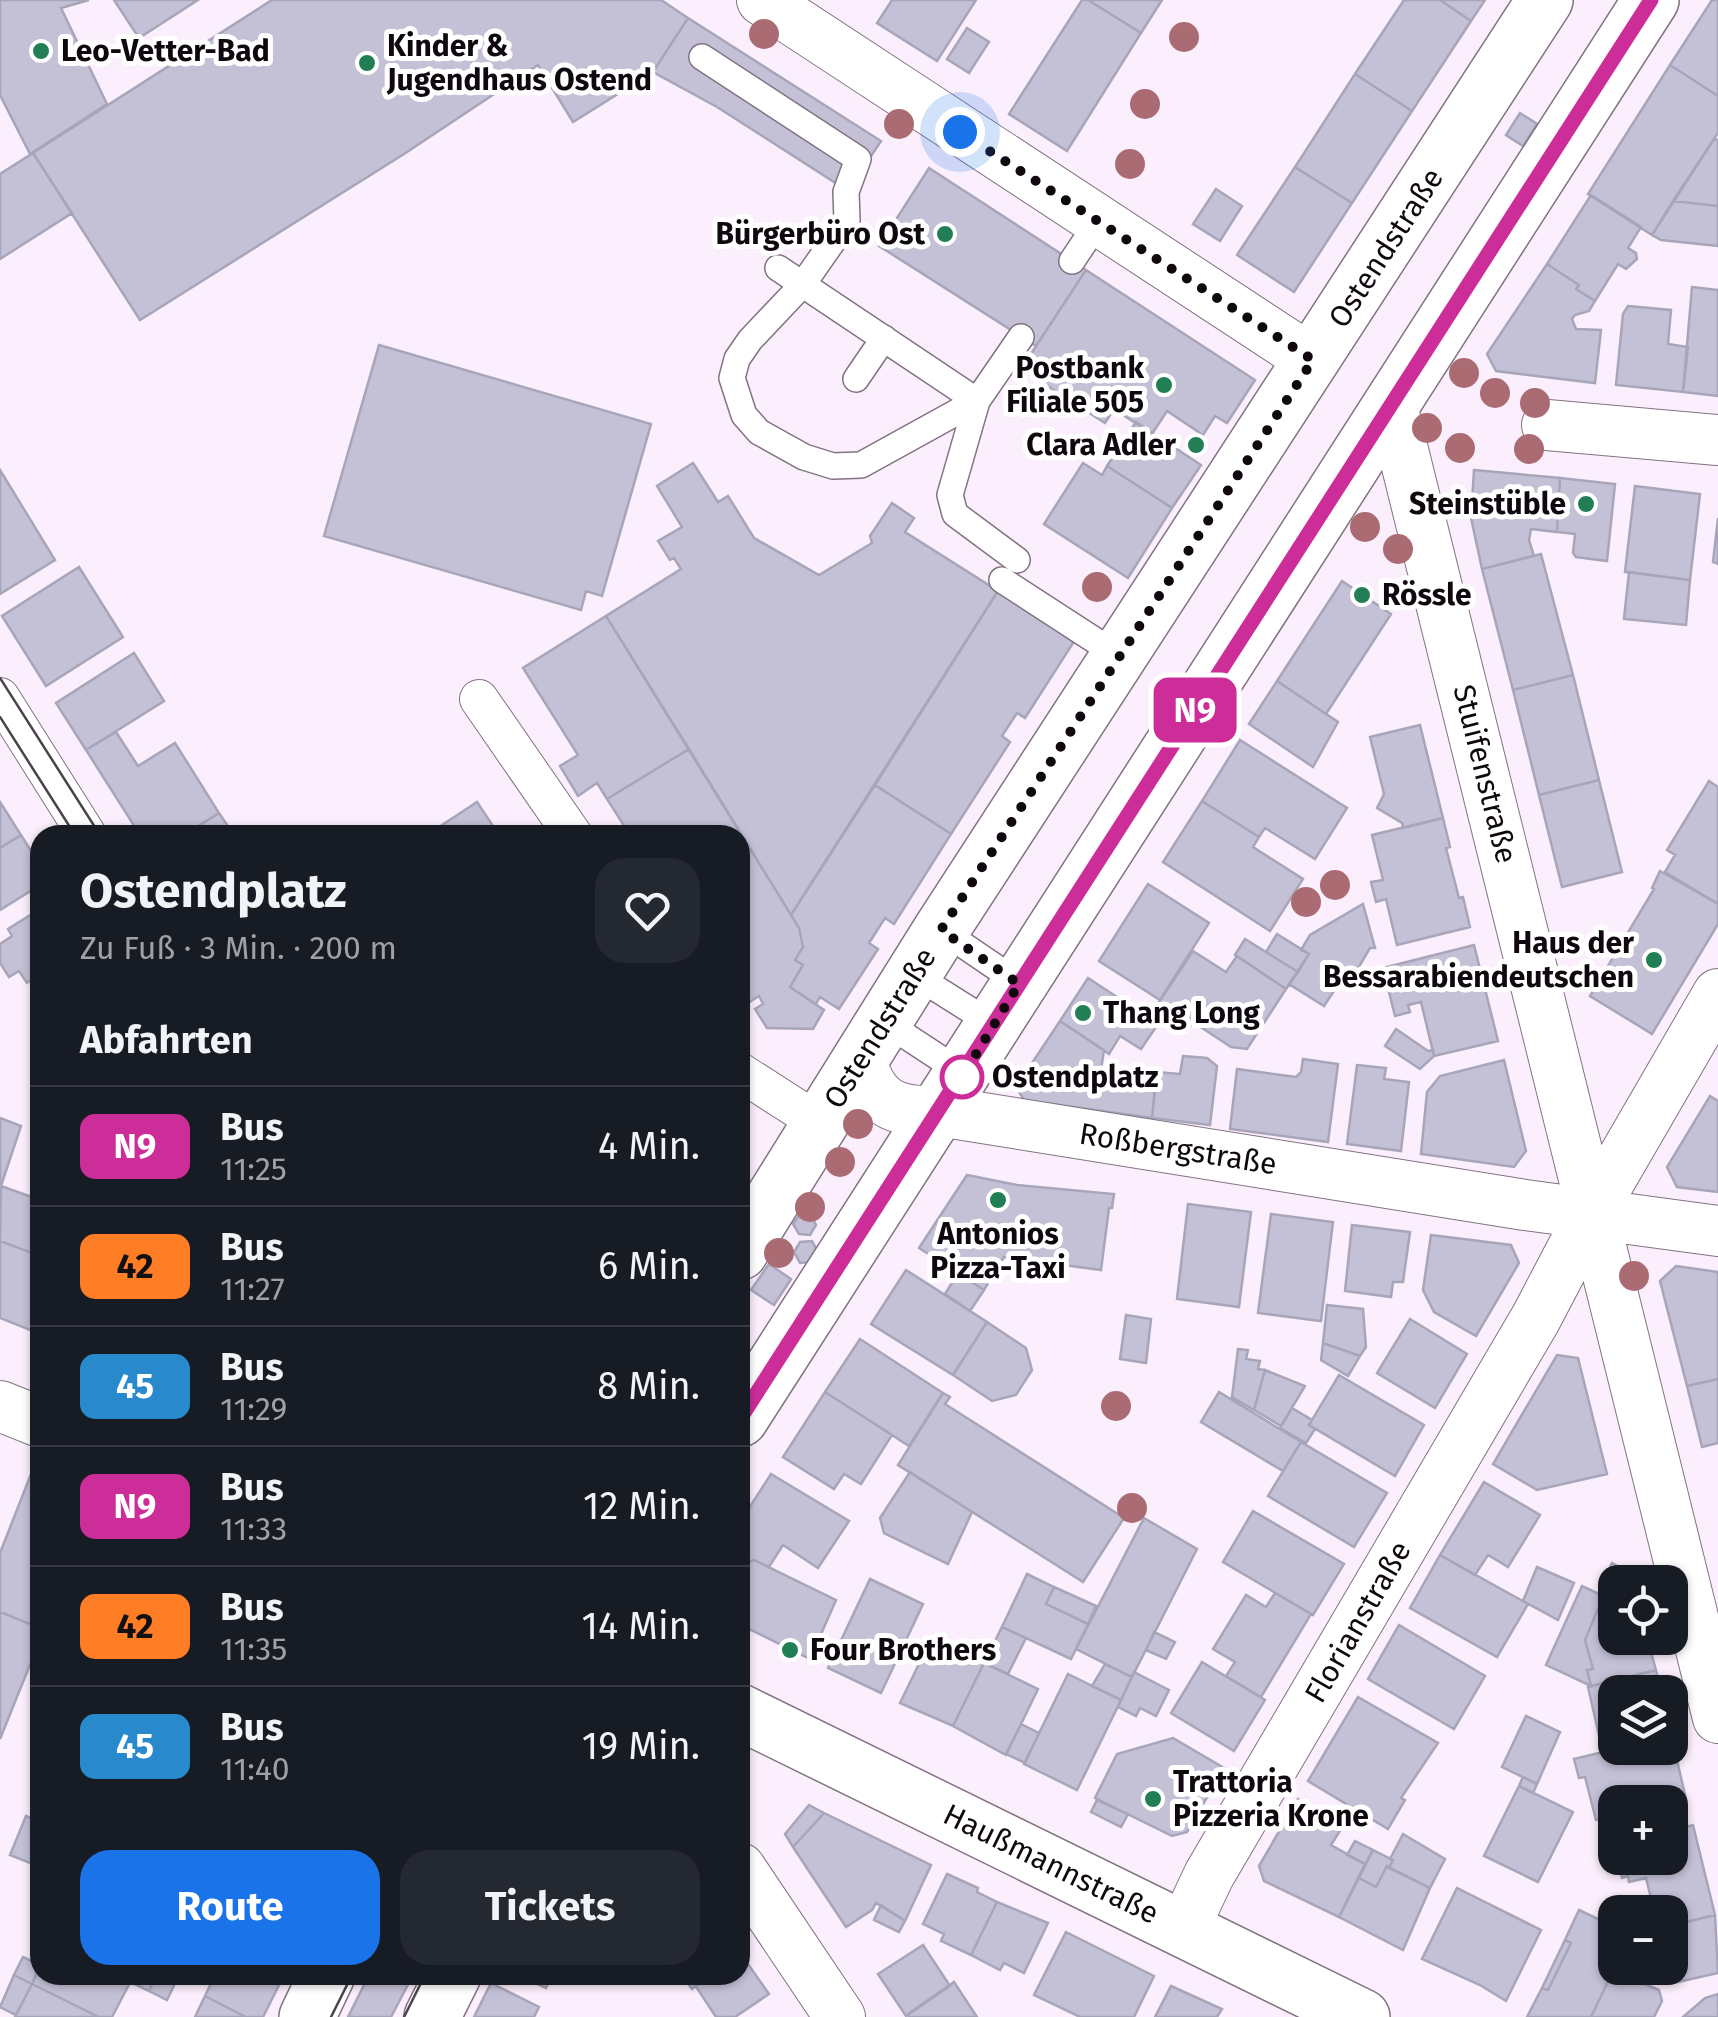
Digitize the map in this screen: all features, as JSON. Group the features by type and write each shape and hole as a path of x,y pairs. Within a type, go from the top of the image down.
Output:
{"street":[{"path":"762,0 1086,242 1313,360"},
{"name":"Ostendstraße","path":"750,1236 927,952 1546,0"},
{"path":"750,1404 1651,0"},
{"name":"Stuifenstraße","path":"1392,406 1718,1718"},
{"path":"1547,424 1718,440"},
{"path":"0,697 82,825"},
{"path":"479,699 567,825"},
{"name":"Florianstraße","path":"1184,1928 1219,1858 1536,1318 1591,1213 1718,994"},
{"name":"Roßbergstraße","path":"872,1040 868,1084 891,1106 917,1112 952,1092 1525,1205 1718,1231"},
{"path":"750,1078 822,1124"},
{"name":"Haußmannstraße","path":"750,1719 1362,2017"},
{"path":"750,1883 840,2017"},
{"path":"306,2017 323,1985"},
{"path":"432,2017 448,1985"}],"lane":[{"path":"702,57 858,160 846,192 847,221 804,284 737,359 732,378 744,415 760,432 804,457 834,466 860,465 977,401"},
{"path":"778,268 977,401"},
{"path":"1020,337 977,401 950,495 955,514 1010,570 1120,656"},
{"path":"856,380 884,338"},
{"path":"927,952 1006,1004"},
{"path":"927,952 1006,1004"},
{"path":"872,1040 952,1092"}],"building":[{"name":"Leo-Vetter-Bad","path":"0,0 89,0 61,8 107,104 30,154 0,95"},
{"name":"Leo-Vetter-Bad","path":"114,0 198,0 139,38"},
{"path":"272,0 661,0 688,18 653,72 573,122 538,65 140,320 33,153"},
{"path":"892,0 976,0 937,61 877,23"},
{"path":"1082,0 1141,33 1067,151 1009,114"},
{"path":"1088,0 1162,0 1141,33"},
{"path":"1404,0 1440,0 1471,21 1412,111 1355,74"},
{"path":"1440,0 1485,0 1471,21"},
{"path":"1712,0 1718,0 1718,96 1670,65"},
{"path":"688,18 881,141 848,191 717,107 653,72"},
{"path":"967,28 989,42 969,73 947,59"},
{"path":"1670,65 1718,96 1718,133 1652,235 1588,194"},
{"path":"1355,74 1412,111 1352,203 1295,167"},
{"path":"1520,113 1537,124 1523,146 1506,135"},
{"path":"1714,139 1718,140 1718,206 1673,201"},
{"path":"33,153 72,213 0,259 0,174"},
{"path":"1295,167 1352,203 1294,292 1237,255"},
{"path":"929,168 1086,270 1036,346 879,246"},
{"path":"1216,189 1242,206 1220,241 1193,224"},
{"path":"1591,195 1641,227 1628,248 1636,253 1637,259 1626,269 1618,264 1595,301 1547,264"},
{"path":"1673,201 1718,206 1718,246 1661,240 1652,235"},
{"path":"1547,264 1595,301 1589,311 1572,319 1576,329 1601,330 1595,383 1496,371 1487,354"},
{"path":"1086,270 1255,380 1227,423 1215,416 1203,435 1167,411 1152,434 1114,409 1105,423 1021,369"},
{"path":"1692,287 1718,290 1718,396 1683,392"},
{"path":"1628,306 1671,310 1668,344 1688,347 1683,392 1616,385 1623,314"},
{"path":"379,345 651,424 602,596 586,591 581,610 324,536"},
{"path":"1136,422 1201,465 1172,508 1107,466"},
{"path":"693,463 718,502 728,496 754,538 819,575 872,543 870,536 892,503 914,518 905,532 998,591 791,915 750,849 750,825 735,825 606,616 681,569 658,541 682,527 657,486"},
{"path":"1083,463 1102,475 1107,466 1172,508 1128,578 1044,524"},
{"path":"0,470 55,560 0,594"},
{"path":"1474,470 1560,478 1557,532 1531,529 1529,540 1534,556 1482,569 1471,518"},
{"path":"1560,478 1615,484 1607,561 1576,557 1575,534 1557,532"},
{"path":"1635,486 1700,494 1690,580 1625,572"},
{"path":"1718,518 1718,564 1713,562"},
{"path":"1541,554 1573,675 1513,690 1482,569"},
{"path":"79,567 123,637 46,686 2,616"},
{"path":"1629,572 1690,580 1686,625 1624,619"},
{"path":"1342,581 1391,614 1326,714 1277,681"},
{"path":"998,591 1075,640 1025,718 1017,713 1002,736 1010,742 951,834 875,785"},
{"path":"606,616 689,749 607,799 597,783 578,796 560,766 578,755 523,668"},
{"path":"134,653 164,701 86,750 56,703"},
{"path":"1573,675 1599,780 1539,795 1513,690"},
{"path":"1277,681 1338,722 1313,767 1249,724"},
{"path":"1420,725 1443,818 1403,828 1402,823 1377,808 1384,794 1370,737"},
{"path":"116,732 138,766 175,743 219,813 200,825 134,825 86,750"},
{"path":"1240,740 1347,808 1315,859 1265,828 1259,837 1202,801"},
{"path":"689,749 736,825 624,825 607,799"},
{"path":"1599,780 1622,872 1562,887 1539,795"},
{"path":"1709,781 1718,787 1718,904 1665,872 1675,855 1667,850"},
{"path":"875,785 951,834 894,924 885,918 869,943 878,949 839,1009 820,997 816,1004 790,987 803,965 795,960 803,947 791,915"},
{"path":"1202,801 1259,837 1253,847 1303,879 1270,931 1163,862"},
{"path":"0,802 21,835 0,848"},
{"path":"477,802 492,825 442,825"},
{"path":"219,813 227,825 200,825"},
{"path":"1443,818 1450,847 1446,848 1470,927 1397,945 1386,899 1376,902 1371,882 1383,880 1372,835"},
{"path":"21,835 30,849 30,891 0,910 0,848"},
{"path":"750,848 799,928 803,947 795,960 803,965 790,987 824,1010 813,1029 767,1028 755,1009 763,1004 759,996 750,1002"},
{"name":"Haus der Bessarabiendeutschen","path":"1660,871 1718,904 1718,924 1652,1034 1590,996 1654,889"},
{"path":"1148,884 1209,923 1160,1000 1099,961"},
{"path":"1363,904 1375,948 1370,948 1357,970 1358,976 1342,979 1324,1006 1289,984 1309,954 1301,950 1310,935"},
{"path":"30,915 27,983 19,971 9,977 0,963 0,944 12,936 8,929"},
{"path":"1277,934 1309,954 1298,972 1266,952"},
{"path":"1245,939 1298,972 1286,989 1235,955"},
{"path":"1474,945 1498,1041 1434,1056 1421,1002 1408,1005 1410,1012 1395,1016 1383,968"},
{"path":"1193,951 1226,972 1237,956 1286,989 1247,1049 1231,1047 1193,1022 1190,1027 1157,1005"},
{"path":"1088,978 1158,1024 1141,1049 1120,1036 1109,1054 1060,1021"},
{"path":"1060,1021 1104,1050 1101,1070 1156,1077 1152,1118 1024,1100 1016,1087"},
{"path":"1396,1029 1428,1051 1433,1050 1434,1056 1420,1069 1385,1046"},
{"path":"1183,1056 1207,1058 1217,1066 1210,1125 1152,1118 1157,1072 1180,1074"},
{"path":"1303,1059 1338,1064 1328,1142 1230,1129 1237,1069 1296,1077"},
{"path":"1504,1060 1526,1151 1514,1167 1421,1154 1427,1092 1440,1076"},
{"path":"1357,1065 1386,1068 1384,1079 1409,1082 1401,1151 1347,1144"},
{"path":"1710,1096 1718,1101 1718,1192 1677,1187 1667,1167"},
{"path":"0,1118 21,1126 1,1186 0,1186"},
{"path":"967,1175 1017,1185 1114,1194 1101,1270 1004,1257 984,1290 919,1248"},
{"path":"1,1186 30,1196 30,1252 0,1241"},
{"path":"1188,1204 1251,1212 1239,1307 1177,1299"},
{"path":"800,1214 811,1215 816,1225 810,1235 799,1234 793,1224"},
{"path":"1271,1214 1333,1222 1321,1321 1258,1313"},
{"path":"1352,1225 1410,1232 1403,1282 1393,1282 1391,1297 1345,1291"},
{"path":"1431,1235 1511,1245 1519,1263 1476,1336 1434,1312 1423,1290"},
{"path":"0,1241 30,1252 30,1330 0,1318"},
{"path":"812,1241 818,1252 812,1262 800,1263 794,1252 800,1242"},
{"path":"769,1264 791,1279 774,1305 751,1290"},
{"path":"1676,1266 1718,1272 1718,1379 1687,1386 1660,1281"},
{"path":"906,1270 987,1322 953,1375 871,1324"},
{"path":"958,1273 984,1290 970,1311 945,1294"},
{"path":"1327,1305 1363,1309 1366,1347 1360,1356 1323,1343"},
{"path":"1126,1315 1151,1319 1146,1363 1120,1359"},
{"path":"1410,1319 1467,1354 1435,1408 1377,1373"},
{"path":"987,1322 1026,1348 1032,1370 1016,1395 992,1401 953,1375"},
{"path":"860,1339 943,1393 909,1446 825,1392"},
{"path":"1323,1343 1360,1356 1348,1376 1321,1360"},
{"path":"1238,1349 1248,1350 1246,1359 1260,1361 1258,1369 1265,1370 1254,1410 1232,1397"},
{"path":"1557,1355 1578,1358 1607,1474 1537,1490 1493,1464"},
{"path":"1265,1370 1305,1386 1281,1426 1254,1410"},
{"path":"1339,1375 1424,1425 1395,1476 1309,1425"},
{"path":"1718,1379 1718,1443 1702,1447 1687,1386"},
{"path":"825,1392 892,1435 861,1484 844,1474 834,1489 783,1457"},
{"path":"1219,1392 1301,1442 1283,1471 1201,1422"},
{"path":"943,1393 950,1397 945,1404 1124,1518 1083,1582 898,1465"},
{"path":"1292,1408 1312,1420 1309,1425 1315,1429 1306,1443 1280,1428"},
{"path":"1301,1442 1387,1493 1354,1547 1268,1496"},
{"path":"910,1472 972,1512 948,1564 884,1533 880,1518"},
{"path":"771,1474 849,1521 818,1568 783,1545 769,1567 750,1561 750,1507"},
{"path":"30,1477 30,1624 0,1612 0,1553"},
{"path":"1484,1482 1540,1515 1508,1567 1488,1555 1475,1575 1440,1555"},
{"path":"1253,1511 1344,1564 1313,1615 1223,1562"},
{"path":"1144,1518 1197,1549 1132,1677 1076,1649"},
{"path":"1440,1555 1528,1604 1497,1657 1410,1608"},
{"path":"750,1561 836,1600 810,1659 750,1629"},
{"path":"1537,1567 1574,1583 1558,1620 1523,1601"},
{"path":"1027,1574 1054,1587 1046,1604 1088,1624 1071,1659 1002,1627"},
{"path":"870,1579 923,1604 881,1693 828,1668"},
{"path":"1582,1586 1598,1594 1598,1609 1585,1640 1593,1669 1587,1670 1591,1686 1546,1665"},
{"path":"1054,1587 1096,1606 1088,1624 1046,1604"},
{"path":"1275,1593 1311,1614 1261,1697 1226,1676 1235,1662 1213,1649 1246,1595 1266,1607"},
{"path":"1598,1609 1598,1655 1652,1655 1656,1670 1636,1675 1598,1675 1598,1684 1591,1686 1587,1670 1593,1669 1585,1640"},
{"path":"0,1612 30,1624 30,1665 0,1739"},
{"path":"1399,1625 1485,1676 1454,1729 1368,1679"},
{"path":"1002,1627 1026,1638 1008,1674 984,1663"},
{"path":"1154,1632 1175,1642 1166,1659 1146,1650"},
{"path":"932,1637 984,1663 953,1726 900,1703"},
{"path":"1202,1662 1265,1700 1234,1751 1171,1713"},
{"path":"984,1663 1038,1689 1006,1755 953,1726"},
{"path":"1105,1664 1132,1677 1121,1700 1092,1686"},
{"path":"1134,1672 1169,1690 1156,1716 1140,1708 1136,1716 1118,1707"},
{"path":"1068,1674 1121,1700 1077,1790 1024,1764"},
{"path":"1598,1684 1598,1731 1588,1687"},
{"path":"1358,1697 1438,1743 1401,1798 1405,1800 1388,1829 1308,1781"},
{"path":"1526,1716 1560,1732 1537,1784 1502,1767"},
{"path":"1021,1724 1039,1733 1025,1763 1006,1754"},
{"path":"1173,1738 1224,1768 1187,1832 1172,1836 1095,1798 1117,1754"},
{"path":"1598,1753 1598,1765 1678,1765 1683,1785 1598,1785 1596,1820 1585,1777 1579,1778 1574,1759"},
{"path":"1523,1777 1537,1784 1533,1793 1519,1786"},
{"path":"1519,1786 1573,1812 1538,1882 1484,1856"},
{"path":"1298,1799 1343,1826 1331,1845 1365,1864 1339,1917 1264,1881 1259,1866"},
{"path":"1097,1800 1128,1814 1121,1827 1091,1812"},
{"path":"809,1805 824,1813 793,1847 785,1834"},
{"path":"824,1813 931,1865 905,1921 876,1903 846,1927 793,1847"},
{"path":"26,1816 30,1818 30,1863 10,1855"},
{"path":"1693,1825 1715,1915 1688,1922 1688,1895 1650,1895 1646,1878 1629,1882 1628,1876 1621,1875 1688,1875 1688,1826"},
{"path":"1403,1834 1445,1859 1430,1888 1389,1868"},
{"path":"1355,1841 1373,1850 1365,1864 1347,1855"},
{"path":"1373,1850 1393,1860 1376,1887 1359,1878"},
{"path":"1387,1866 1430,1888 1403,1950 1339,1917 1359,1878 1376,1887"},
{"path":"947,1874 997,1902 971,1955 941,1941 944,1934 923,1924"},
{"path":"1457,1888 1541,1930 1506,2001 1422,1959"},
{"path":"997,1902 1048,1923 1024,1973 1004,1963 1000,1970 971,1955"},
{"path":"881,1905 905,1921 899,1932 874,1920"},
{"path":"1579,1910 1598,1919 1598,1985 1606,1985 1591,2017 1527,2017 1542,1988 1548,1990 1571,1943 1565,1940"},
{"path":"1715,1915 1718,1973 1688,1980 1688,1922"},
{"path":"1066,1932 1154,1976 1134,2017 1080,2017 1034,1995"},
{"path":"1565,1940 1571,1943 1548,1990 1542,1988"},
{"path":"923,1945 950,1986 906,2016 878,1974"},
{"path":"23,1957 30,1960 30,1983 14,1975"},
{"path":"750,1967 769,1994 735,2017 716,2017 695,1985 750,1985"},
{"path":"14,1975 30,1983 16,2015 0,2007"},
{"path":"954,1982 977,2017 909,2017 908,2014"},
{"path":"34,1985 129,1985 112,2017 99,2017"},
{"path":"34,1985 99,2017 15,2017"},
{"path":"152,1985 174,1985 167,2000 149,1991"},
{"path":"210,1985 279,1985 263,2017 246,2017 205,1996"},
{"path":"364,1985 408,1985 391,2017 348,2017"},
{"path":"490,1985 539,2007 534,2017 474,2017"},
{"path":"1606,1985 1647,1985 1659,1990 1662,2001 1654,2017 1591,2017"},
{"path":"1171,1986 1222,2009 1217,2017 1155,2017"},
{"path":"1718,1994 1718,2017 1683,2017 1705,1998"},
{"path":"205,1996 246,2017 195,2017"}],"tram line":[{"path":"0,678 94,825"},
{"path":"0,717 69,825"},
{"path":"331,2017 347,1985"},
{"path":"404,2017 420,1985"}],"bus line":[{"name":"N9","path":"750,1404 1651,0"}],"place":[{"name":"Leo-Vetter-Bad","path":"41,51"},
{"name":"Kinder & Jugendhaus Ostend","path":"367,63"},
{"name":"Bürgerbüro Ost","path":"945,234"},
{"name":"Postbank Filiale 505","path":"1164,385"},
{"name":"Clara Adler","path":"1196,445"},
{"name":"Steinstüble","path":"1586,504"},
{"name":"Rössle","path":"1362,595"},
{"name":"Haus der Bessarabiendeutschen","path":"1654,960"},
{"name":"Thang Long","path":"1083,1013"},
{"name":"Ostendplatz","path":"962,1077"},
{"name":"Antonios Pizza-Taxi","path":"998,1200"},
{"name":"Four Brothers","path":"790,1650"},
{"name":"Trattoria Pizzeria Krone","path":"1153,1799"}],"route":[{"path":"960,132 1313,360 941,930 1019,984 962,1077"}]}
